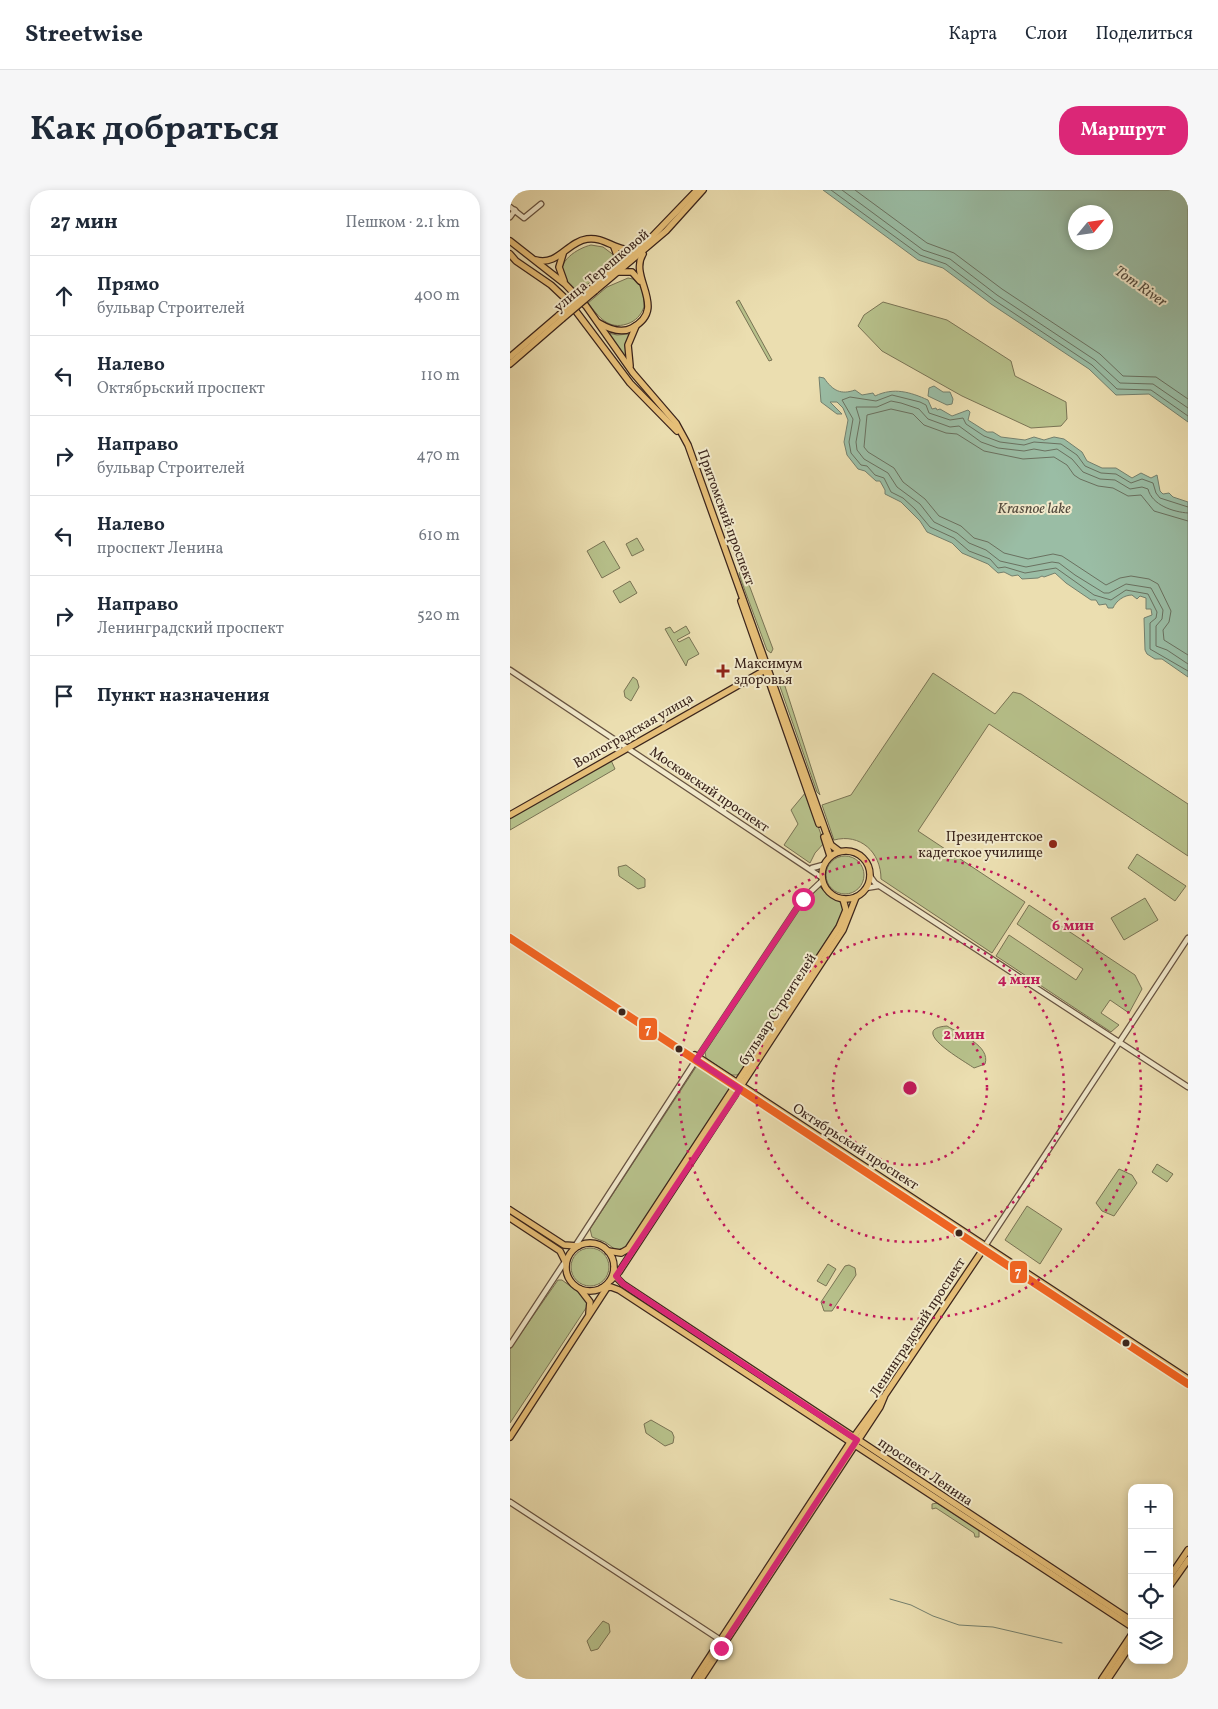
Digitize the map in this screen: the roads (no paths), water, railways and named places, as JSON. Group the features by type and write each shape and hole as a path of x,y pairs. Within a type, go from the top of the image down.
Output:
{"main road":[{"name":"улица Терешковой","path":"647,246 697,190"},
{"name":"улица Терешковой","path":"510,358 647,246 703,190"},
{"path":"531,259 546,261 564,252 574,244 587,239 601,239 614,247 631,250 647,246"},
{"name":"Притомский проспект","path":"510,241 565,284 597,322 633,373 676,423 688,445 830,856"},
{"path":"633,373 627,349 636,326 648,308 639,264 647,246"},
{"path":"614,247 618,258 617,270 632,272 645,289"},
{"path":"564,252 559,266 565,284"},
{"name":"Притомский проспект","path":"510,254 516,261 551,285 569,302 640,394 667,418 685,445 826,832 831,844 839,851"},
{"path":"516,261 518,254 525,254"},
{"name":"улица Терешковой","path":"510,364 560,317"},
{"path":"597,322 619,331 625,331 636,326"},
{"path":"640,394 646,395 647,390"},
{"name":"Волгоградская улица","path":"510,815 766,669"},
{"path":"839,851 851,851 862,856 869,867 870,876 866,888 856,897 843,899 830,893 822,879 823,865 830,856 839,851"},
{"name":"бульвар Строителей","path":"510,1437 610,1280 843,930 856,897"},
{"name":"бульвар Строителей","path":"608,1250 618,1254 628,1249 739,1086 839,927 846,910 843,899"},
{"name":"Октябрьский проспект","path":"510,933 697,1059"},
{"name":"Октябрьский проспект","path":"510,938 739,1086 1188,1384"},
{"path":"510,1210 564,1245 576,1248 595,1243 608,1250 614,1261 610,1280 592,1291 580,1289"},
{"path":"510,1218 560,1251 567,1261 570,1281 580,1289 590,1302 590,1311 510,1432"},
{"path":"567,1261 576,1248"},
{"name":"Октябрьский проспект","path":"984,1248 1188,1379"},
{"name":"Ленинградский проспект","path":"695,1679 984,1248"},
{"name":"проспект Ленина","path":"610,1280 623,1284 853,1442 1128,1624"},
{"name":"проспект Ленина","path":"610,1280 619,1290 1129,1619"},
{"path":"1172,1574 1188,1550"},
{"path":"1173,1581 1188,1560"},
{"path":"1102,1679 1128,1640"},
{"name":"Ленинградский проспект","path":"701,1679 721,1641"},
{"path":"1108,1679 1128,1650"}],"street":[{"path":"510,207 524,218 541,204"},
{"path":"510,217 515,210"},
{"name":"Московский проспект","path":"510,670 810,868 822,879"},
{"path":"810,868 823,865"},
{"path":"870,876 880,886 1188,1087"},
{"path":"576,1248 697,1059 803,899 822,879"},
{"path":"866,888 880,886"},
{"name":"Ленинградский проспект","path":"984,1248 1188,938"},
{"path":"510,1345 567,1261"},
{"path":"510,1502 721,1641"}],"water":[{"name":"Tom River","path":"823,190 1188,190 1188,422 1149,394 1116,395 1089,369 991,304 943,268 918,260"},
{"name":"Krasnoe lake","path":"819,377 824,378 834,389 841,392 855,390 862,395 873,393 875,396 895,391 928,400 932,409 940,409 952,416 968,410 970,412 968,420 987,432 993,432 1001,437 1025,440 1034,437 1044,440 1054,437 1064,439 1082,452 1087,461 1102,468 1116,468 1132,478 1141,473 1151,478 1157,475 1160,491 1163,494 1169,493 1173,497 1188,502 1188,677 1162,659 1155,659 1147,654 1145,650 1144,618 1152,615 1151,609 1146,609 1146,598 1140,596 1137,599 1129,595 1116,603 1113,608 1108,608 1106,604 1099,605 1096,600 1091,600 1055,573 1044,577 1022,579 1018,575 1012,576 1004,572 998,573 988,564 962,553 952,543 927,532 920,521 901,502 885,494 880,481 876,481 865,471 858,469 847,455 844,442 848,420 843,408 837,402 830,402 842,414 837,414 821,402"},
{"path":"934,386 943,392 950,392 953,399 952,404 947,405 928,396 929,388"}],"waterway":[{"path":"890,1599 911,1605 933,1616 959,1625 993,1627 1062,1643"}],"place":[{"name":"Максимум здоровья","path":"723,671"},
{"name":"Президентское кадетское училище","path":"1053,844"}]}
